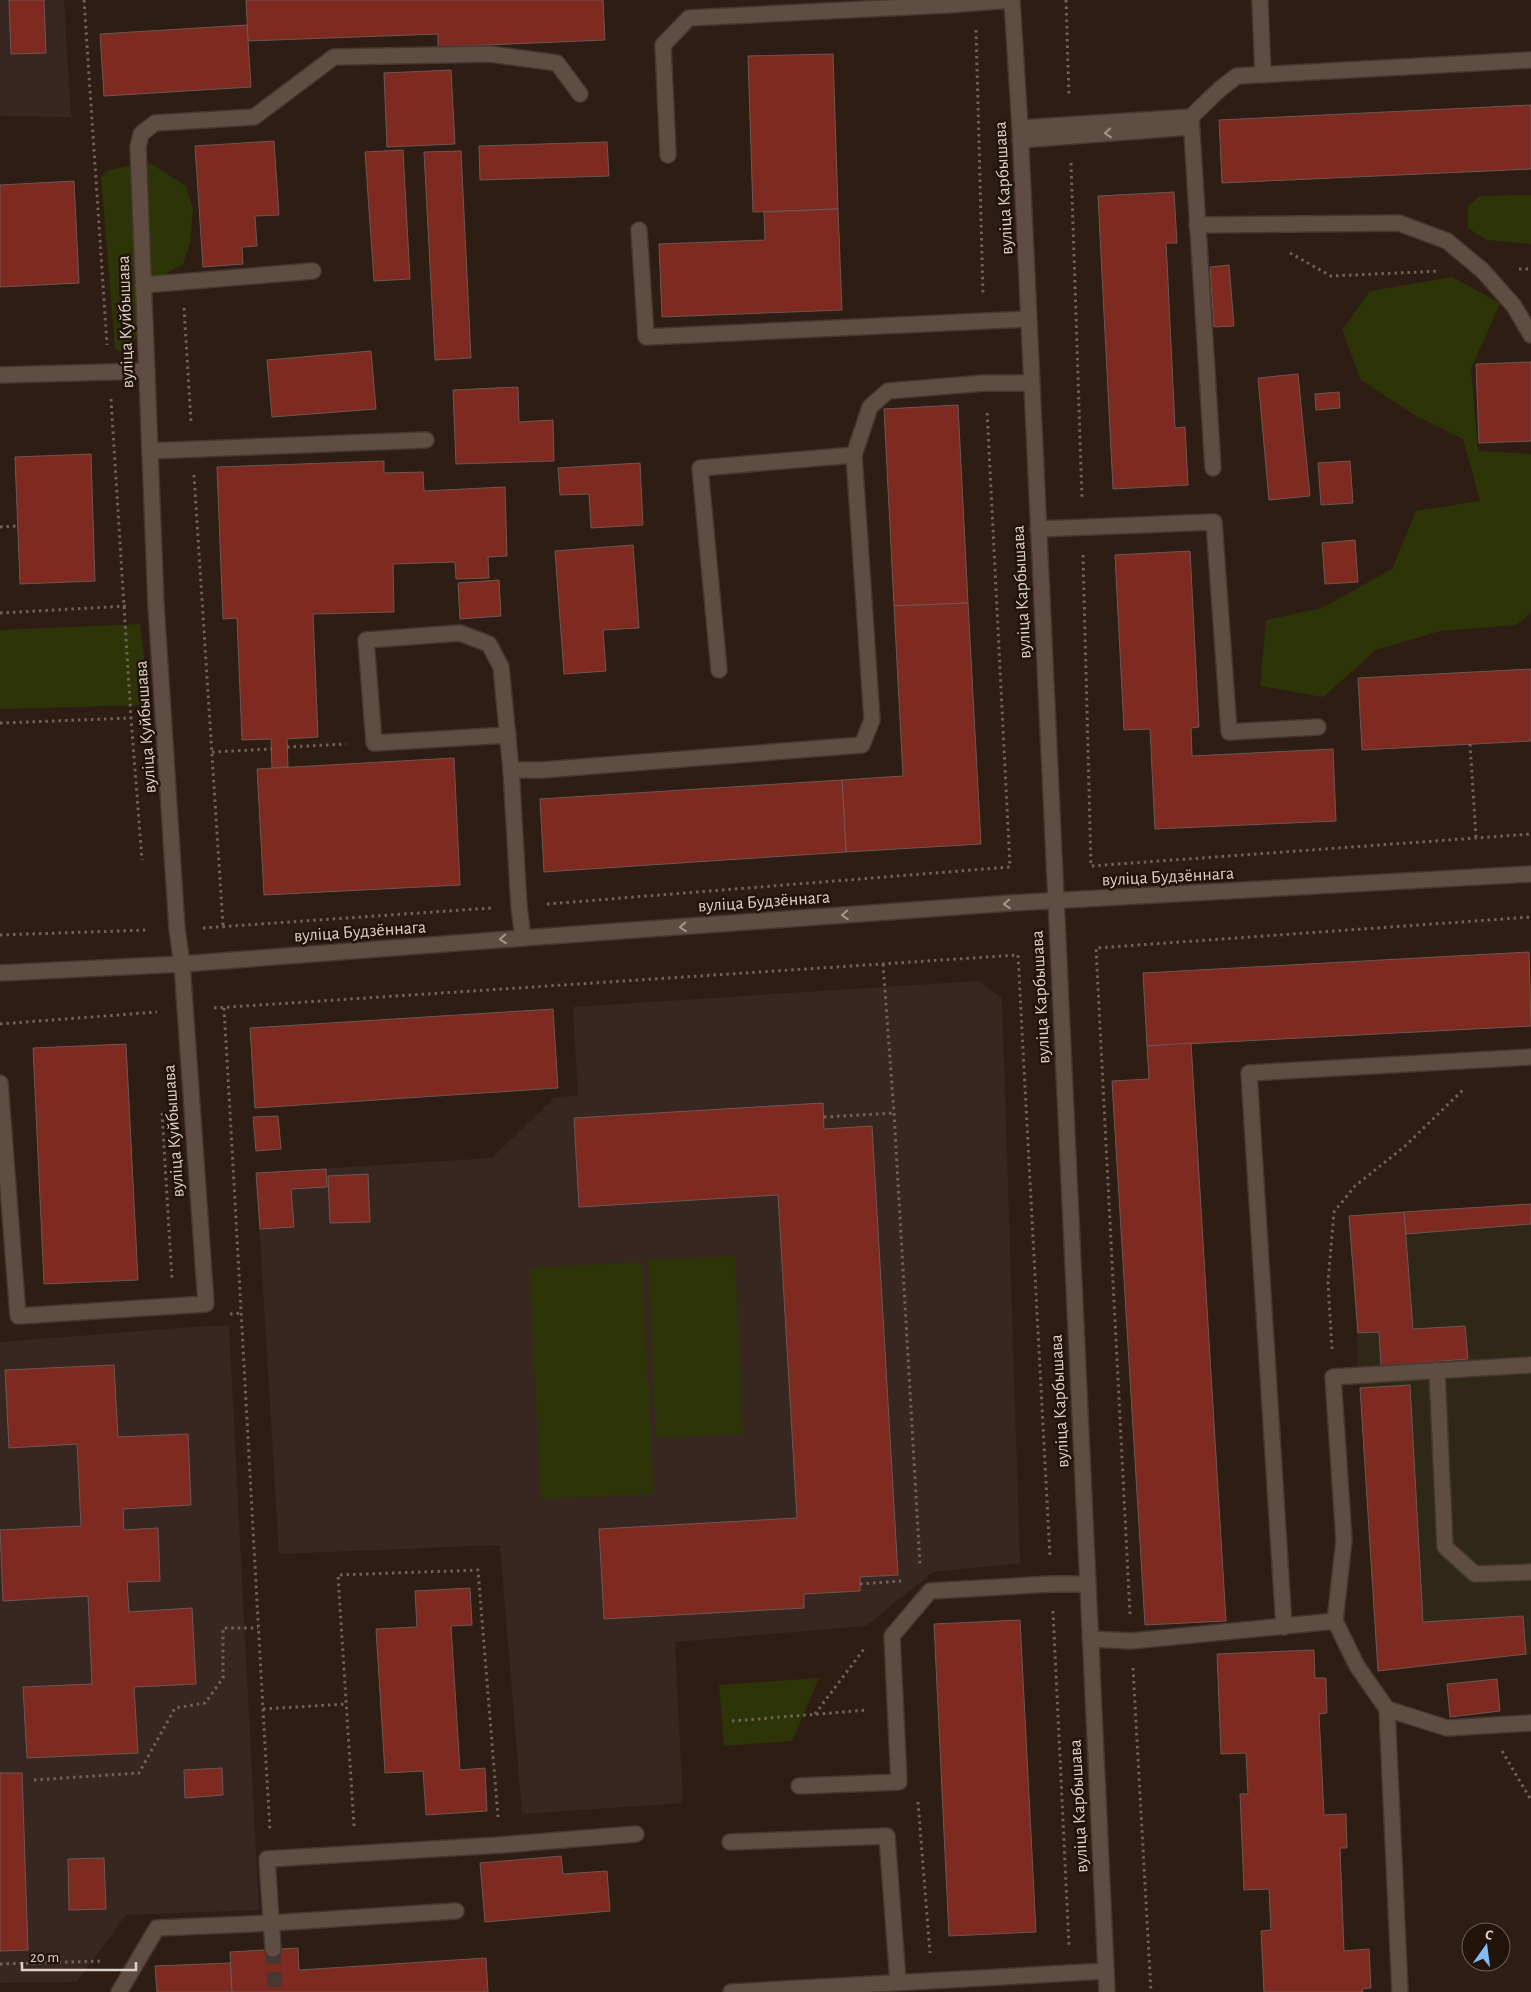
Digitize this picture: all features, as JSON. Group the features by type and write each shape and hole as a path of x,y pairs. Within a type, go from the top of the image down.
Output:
{"street":[{"path":"668,155 663,45 689,18 1012,0"},
{"name":"вуліца Карбышава","path":"1012,0 1020,134 1107,1992"},
{"path":"1260,0 1263,75"},
{"name":"вуліца Куйбышава","path":"0,1083 18,1316 206,1304 182,964 177,929 156,605 138,147 141,134 155,123 254,117 334,57 490,54 556,63 580,94"},
{"path":"1213,468 1191,122 1220,88 1237,76 1531,60"},
{"path":"1020,134 1191,122"},
{"path":"1197,226 1400,223 1448,241 1482,270 1514,306 1531,335"},
{"path":"639,230 646,337 1028,319"},
{"path":"143,285 312,271"},
{"path":"0,375 147,371"},
{"path":"511,770 542,770 862,745 872,720 854,455 870,407 888,391 985,384 1031,383"},
{"path":"150,451 426,440"},
{"path":"719,670 700,468 854,455"},
{"path":"1038,530 1214,522 1229,732 1318,727"},
{"path":"508,735 374,743 366,640 460,633 489,644 501,667 508,735 511,770 519,906 523,938"},
{"name":"вуліца Будзённага","path":"0,973 182,964 1056,901 1531,874"},
{"path":"1284,1627 1249,1073 1531,1057"},
{"path":"1400,1992 1387,1709 1357,1666 1336,1621 1344,1540 1333,1377 1531,1365"},
{"path":"1437,1370 1445,1547 1475,1574 1531,1572"},
{"path":"799,1786 899,1782 892,1636 930,1591 1051,1584 1088,1584"},
{"path":"1090,1639 1131,1641 1336,1621"},
{"path":"1387,1709 1447,1728 1531,1723"},
{"path":"272,1949 269,1859 500,1845 636,1834"},
{"path":"730,1842 887,1836 898,1982"},
{"path":"119,1992 157,1928 271,1923 456,1910"},
{"path":"731,1992 1106,1971"}],"path":[{"path":"1066,0 1091,866 1531,834"},
{"path":"975,3 984,321"},
{"path":"1290,253 1332,276 1531,269"},
{"path":"182,283 223,926"},
{"path":"0,935 223,926 519,906 1010,867 985,384"},
{"path":"0,527 17,526"},
{"path":"0,613 156,605"},
{"path":"0,723 131,718 142,863"},
{"path":"287,747 374,743"},
{"path":"1470,744 1476,838"},
{"path":"212,752 272,749"},
{"path":"1150,1992 1096,948 1531,917"},
{"path":"147,921 148,930"},
{"path":"0,1024 184,1010 1018,955 1070,1972"},
{"path":"883,964 894,1113 920,1564 916,1570"},
{"path":"224,1008 263,1708 269,1859"},
{"path":"1333,1377 1328,1282 1334,1212 1355,1186 1404,1147 1495,1059"},
{"path":"824,1117 894,1113"},
{"path":"356,1854 338,1576 478,1570 500,1845"},
{"path":"860,1584 907,1580"},
{"path":"34,1780 139,1773 175,1708 205,1703 223,1678 223,1628 258,1628"},
{"path":"814,1714 873,1636 892,1636"},
{"path":"263,1708 346,1704"},
{"path":"732,1721 896,1708"},
{"path":"1487,1726 1531,1800"},
{"path":"899,1782 918,1802 930,1954 940,1954"},
{"path":"1061,1947 1069,1946"},
{"path":"0,1964 92,1961"}],"shaded area":[{"path":"0,0 64,0 71,117 0,116"},
{"path":"978,981 1002,998 1020,1563 933,1572 866,1626 675,1642 683,1803 522,1814 500,1545 279,1554 256,1173 492,1158 554,1098 578,1095 573,1007"},
{"path":"1531,1204 1531,1654 1378,1671 1349,1216"},
{"path":"206,1326 229,1326 259,1910 126,1915 77,1982 0,1983 0,1342"}],"green space":[{"path":"148,162 186,186 193,209 190,243 183,264 138,289 137,336 125,353 115,349 101,177 109,170"},
{"path":"1531,195 1531,244 1487,240 1468,228 1468,206 1480,196"},
{"path":"1452,277 1500,303 1471,369 1478,451 1531,454 1531,613 1516,625 1440,631 1376,650 1323,697 1260,686 1266,620 1322,608 1392,569 1416,511 1480,501 1463,439 1414,415 1361,380 1342,330 1370,291"},
{"path":"140,624 150,705 0,709 0,630"},
{"path":"735,1256 743,1434 656,1438 648,1260"},
{"path":"642,1262 654,1494 541,1499 529,1268"},
{"path":"819,1678 792,1741 724,1746 719,1685"}],"building":[{"path":"9,0 44,0 46,53 11,54"},
{"path":"246,0 603,0 605,40 438,47 438,34 248,41"},
{"path":"247,25 251,87 104,96 100,34"},
{"path":"833,54 838,209 753,212 748,56"},
{"path":"451,70 455,144 387,147 384,73"},
{"path":"1531,105 1531,169 1222,183 1219,120"},
{"path":"274,141 279,215 255,216 257,246 242,247 243,264 203,267 195,146"},
{"path":"607,142 609,176 480,180 479,146"},
{"path":"403,150 410,279 374,281 365,152"},
{"path":"461,151 471,358 435,360 424,152"},
{"path":"74,181 79,283 0,287 0,185"},
{"path":"1174,192 1177,243 1166,243 1175,428 1185,427 1188,485 1113,489 1098,196"},
{"path":"838,209 842,310 662,317 659,244 765,240 764,212"},
{"path":"1229,265 1234,326 1214,327 1210,267"},
{"path":"371,351 376,409 272,417 267,360"},
{"path":"1531,362 1531,441 1479,443 1476,364"},
{"path":"1298,374 1310,496 1269,500 1258,378"},
{"path":"518,387 519,422 553,420 554,461 456,464 453,390"},
{"path":"1339,392 1340,408 1316,410 1315,394"},
{"path":"958,405 968,603 894,606 884,409"},
{"path":"91,454 95,581 20,584 15,457"},
{"path":"384,461 384,473 423,472 424,491 505,487 507,556 488,557 489,578 456,579 455,562 393,564 394,612 313,614 318,737 287,739 288,767 272,768 271,739 242,740 237,618 223,619 217,467"},
{"path":"1350,461 1353,503 1321,505 1318,463"},
{"path":"640,463 643,525 591,528 589,494 560,495 558,468"},
{"path":"1355,540 1358,582 1325,584 1322,543"},
{"path":"633,545 639,628 603,630 606,671 564,674 555,551"},
{"path":"1190,551 1199,727 1191,728 1192,756 1333,749 1336,821 1155,829 1150,729 1124,730 1115,555"},
{"path":"499,580 501,616 460,619 458,583"},
{"path":"968,603 981,844 846,852 842,780 903,776 894,606"},
{"path":"1531,669 1531,741 1362,750 1358,678"},
{"path":"454,758 460,885 264,895 257,769"},
{"path":"842,780 846,852 544,872 540,799"},
{"path":"1529,952 1531,1026 1147,1046 1143,973"},
{"path":"553,1009 558,1088 255,1108 250,1028"},
{"path":"1191,1043 1226,1621 1145,1625 1112,1081 1149,1079 1147,1046"},
{"path":"126,1044 138,1280 44,1284 33,1048"},
{"path":"823,1103 824,1129 872,1126 898,1575 860,1577 860,1591 804,1594 804,1608 604,1619 599,1529 797,1518 778,1195 579,1207 574,1118"},
{"path":"278,1116 281,1149 256,1151 253,1117"},
{"path":"326,1169 327,1187 291,1189 294,1227 260,1229 256,1173"},
{"path":"368,1174 370,1222 330,1223 328,1176"},
{"path":"1531,1204 1531,1224 1406,1234 1404,1212"},
{"path":"1404,1212 1413,1329 1465,1326 1468,1359 1381,1366 1379,1332 1358,1333 1349,1216"},
{"path":"114,1365 118,1437 188,1434 191,1505 123,1509 124,1530 158,1528 160,1581 127,1582 129,1612 192,1608 196,1684 134,1687 138,1753 27,1758 23,1687 92,1684 88,1596 3,1601 0,1530 81,1526 77,1444 9,1448 5,1370"},
{"path":"1410,1385 1423,1622 1523,1616 1526,1654 1378,1671 1360,1388"},
{"path":"470,1588 472,1625 451,1626 460,1770 485,1768 487,1811 426,1815 423,1771 385,1773 376,1629 417,1627 415,1591"},
{"path":"1020,1620 1036,1932 949,1936 934,1624"},
{"path":"1314,1650 1315,1678 1326,1678 1327,1713 1319,1714 1324,1815 1346,1814 1347,1848 1340,1848 1344,1951 1369,1949 1371,1988 1362,1989 1363,1992 1264,1992 1261,1931 1271,1930 1269,1889 1244,1890 1240,1794 1248,1794 1246,1753 1221,1754 1217,1654"},
{"path":"1497,1679 1500,1711 1450,1717 1447,1684"},
{"path":"222,1768 223,1795 185,1798 184,1770"},
{"path":"0,1773 22,1773 28,1950 0,1951"},
{"path":"561,1856 563,1874 607,1871 610,1911 485,1922 480,1863"},
{"path":"104,1858 106,1909 69,1910 68,1859"},
{"path":"298,1948 299,1970 486,1958 488,1992 232,1992 230,1952"},
{"path":"230,1963 232,1992 157,1992 155,1966"}],"tunnel":[{"path":"273,1949 275,1992"}]}
